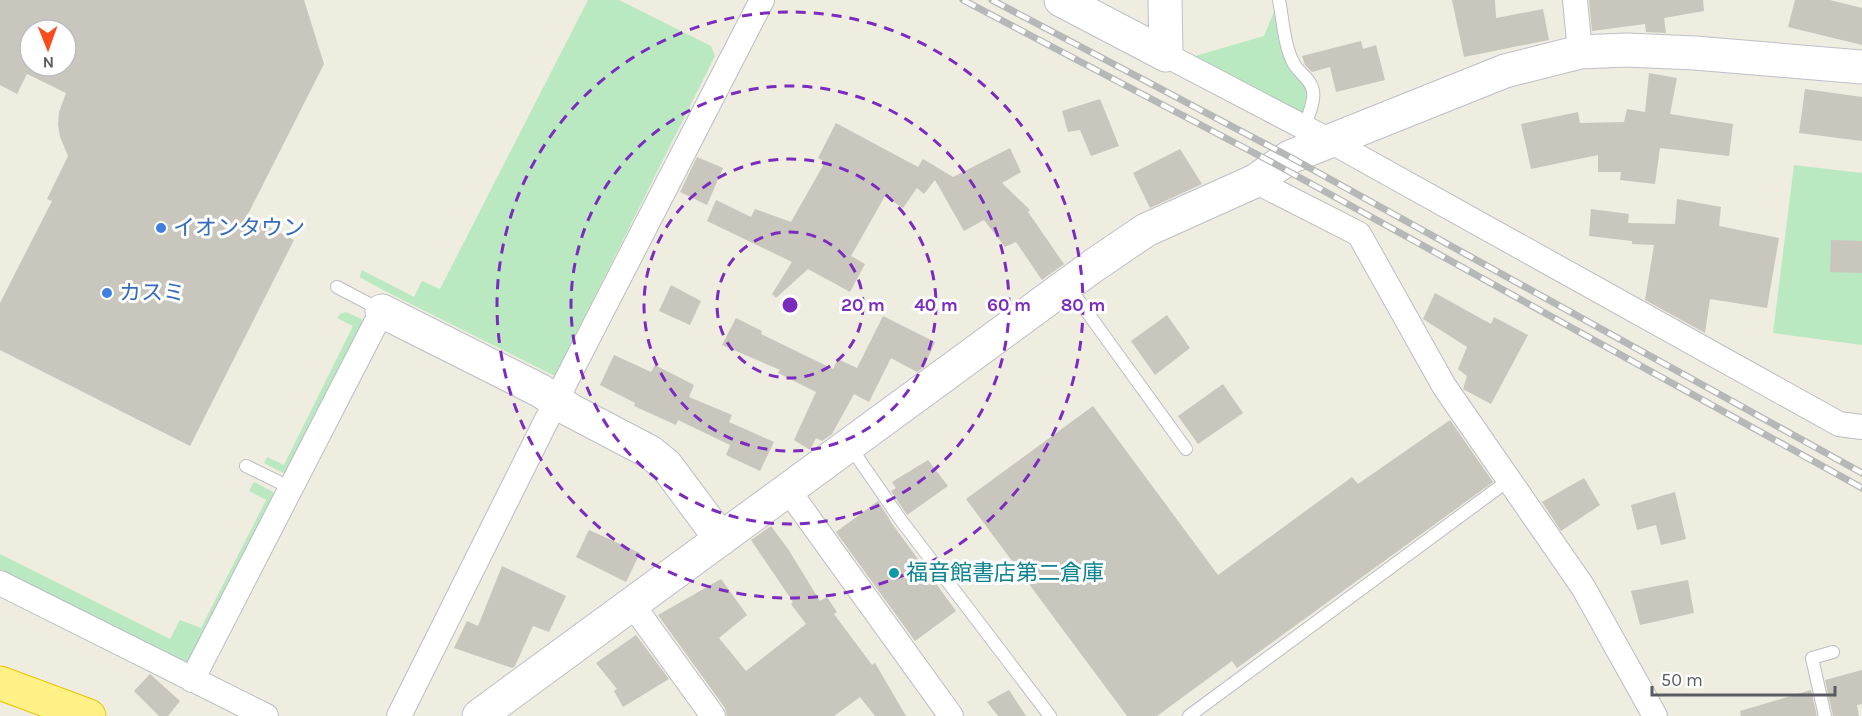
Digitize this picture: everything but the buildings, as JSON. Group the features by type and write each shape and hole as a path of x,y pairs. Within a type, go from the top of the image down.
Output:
{"highway":[{"path":"0,683 89,716"}],"street":[{"path":"399,716 762,0"},
{"path":"1061,0 1318,134 1839,424 1862,428"},
{"path":"1165,0 1166,55"},
{"path":"1575,0 1580,52"},
{"path":"479,716 1067,284 1146,230 1256,181 1318,134 1505,71 1580,52 1627,50 1695,53 1862,67"},
{"path":"1256,181 1359,234 1444,386 1583,587 1655,716"},
{"path":"192,680 382,310 541,391 650,452 672,473 721,539"},
{"path":"788,490 951,716"},
{"path":"0,583 266,716"},
{"path":"632,604 713,716"}],"lane":[{"path":"1279,0 1294,64 1309,81 1313,92 1318,134"},
{"path":"1067,284 1185,449"},
{"path":"337,287 382,310"},
{"path":"849,445 900,519 1050,716"},
{"path":"246,466 291,488"},
{"path":"1189,716 1509,480"},
{"path":"1825,716 1812,658 1833,652"}],"green space":[{"path":"588,0 619,0 711,46 715,56 555,376 385,291 360,276 362,270 414,297 422,281 440,289"},
{"path":"1279,0 1286,41 1312,86 1304,127 1178,61 1264,36"},
{"path":"1794,165 1862,173 1862,345 1773,333"},
{"path":"346,312 368,322 289,476 264,463 267,457 284,465 353,326 337,318"},
{"path":"254,482 279,495 192,666 0,570 0,554 170,639 180,620 201,628 266,500 249,491"}],"railway":[{"path":"963,0 1277,165 1862,488"},
{"path":"992,0 1290,157 1862,473"}],"place":[{"name":"イオンタウン","path":"161,228"},
{"name":"カスミ","path":"107,293"},
{"name":"福音館書店第二倉庫","path":"894,573"}]}
